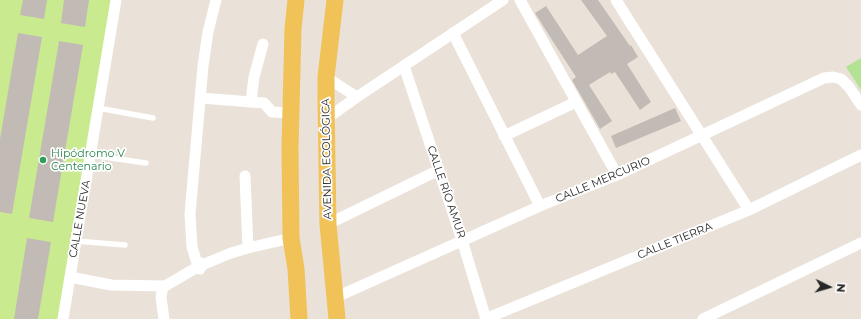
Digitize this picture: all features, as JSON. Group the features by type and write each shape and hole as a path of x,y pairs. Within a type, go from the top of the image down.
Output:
{"main road":[{"path":"296,0 290,113 290,148 291,238 296,269 299,319"},
{"name":"AVENIDA ECOLÓGICA","path":"335,0 326,76 326,119 328,224 336,319"}],"street":[{"name":"CALLE NUEVA","path":"63,319 116,0"},
{"path":"199,265 190,239 190,214 203,66 208,32 216,0"},
{"path":"326,119 357,96 504,0"},
{"path":"520,0 617,175"},
{"path":"616,0 749,210"},
{"path":"453,34 540,206"},
{"path":"251,102 254,77 264,44"},
{"name":"CALLE RÍO AMUR","path":"404,66 462,240 485,319"},
{"path":"326,76 357,96"},
{"name":"CALLE MERCURIO","path":"334,298 540,206 617,175 824,78 833,76 841,79 849,87 861,105"},
{"path":"201,98 266,104 269,111 290,113"},
{"path":"504,136 576,102"},
{"name":"CALLE TIERRA","path":"485,319 749,210 861,155"},
{"path":"328,224 439,170"},
{"path":"245,176 248,248"},
{"path":"164,319 161,297 162,290 165,286 199,265 248,248 291,238"},
{"path":"703,319 861,243"},
{"path":"70,277 111,285 165,286"}],"lane":[{"path":"98,108 153,118"},
{"path":"90,155 146,163"},
{"path":"76,241 125,245"}],"green space":[{"name":"Hipódromo V Centenario","path":"0,0 111,0 60,319 0,319"},
{"path":"861,58 861,90 846,67"}],"building":[{"path":"23,0 47,0 44,19 20,15"},
{"path":"64,0 89,0 85,27 61,23"},
{"path":"581,0 598,0 630,46 631,45 638,57 627,64 651,102 640,110 615,72 611,74 610,72 589,85 612,121 600,129 572,80 576,77 535,13 546,6 578,55 607,36"},
{"path":"18,33 42,37 12,214 0,212 0,139"},
{"path":"59,41 83,45 53,222 29,218"},
{"path":"675,108 681,121 616,148 611,136"},
{"path":"27,238 51,242 38,319 14,319"}],"place":[{"name":"Hipódromo V Centenario","path":"43,160"}]}
